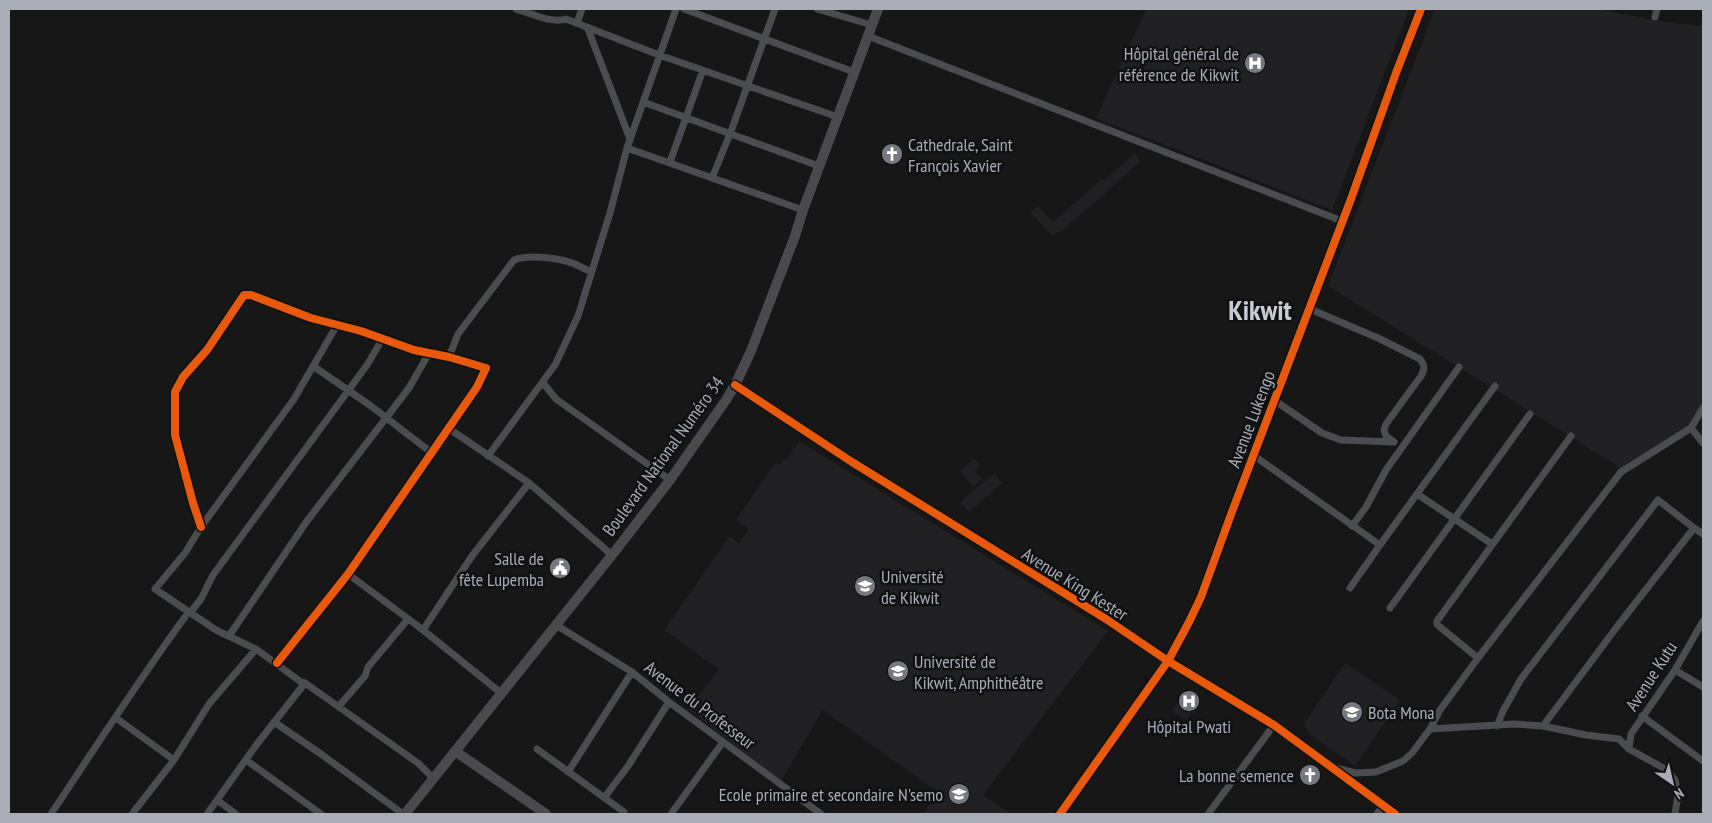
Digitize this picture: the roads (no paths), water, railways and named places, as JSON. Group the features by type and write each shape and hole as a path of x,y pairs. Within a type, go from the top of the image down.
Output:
{"main road":[{"name":"Boulevard National Numéro 34","path":"404,814 434,779 670,480 735,385 754,342 795,236 878,9"},
{"name":"Avenue King Kester","path":"735,385 846,459 1106,619 1168,661 1274,725 1395,814"},
{"path":"456,750 546,814"}],"street":[{"path":"516,9 559,22 566,19 659,55 838,116"},
{"path":"577,23 582,9"},
{"path":"488,456 543,384 555,365 578,316 610,213 627,148 676,9"},
{"path":"684,9 854,72"},
{"path":"712,178 748,85 774,9"},
{"path":"817,9 872,25"},
{"name":"Avenue Lukengo","path":"1060,814 1168,661 1190,622 1310,308 1421,9"},
{"path":"1655,17 1657,9"},
{"path":"588,29 630,139"},
{"path":"868,36 1342,221"},
{"path":"670,162 703,70"},
{"path":"643,102 820,166"},
{"path":"627,148 803,210"},
{"path":"449,357 458,334 514,260 520,257 531,257 572,262 591,272"},
{"path":"201,527 192,503 175,435 175,392 183,377 207,350 244,295 251,295 311,318 383,338 414,350 449,357 486,368 477,387 348,574 277,663"},
{"path":"1310,308 1378,338 1420,359 1424,364 1425,369 1421,376 1386,424 1384,430 1386,436 1394,442"},
{"path":"337,325 294,399 201,527 185,553 155,589 188,615 256,649 277,663 301,682 339,706 418,763 434,779"},
{"path":"51,814 116,718 131,692 188,615 213,575 367,365 383,338"},
{"path":"228,636 307,521 409,388 429,353"},
{"path":"313,366 386,417 432,453"},
{"path":"1352,526 1366,507 1386,470 1459,366"},
{"path":"543,384 556,399 670,480"},
{"path":"1350,588 1495,386"},
{"path":"1274,400 1322,433 1341,440 1405,443"},
{"path":"1333,768 1356,773 1376,772 1403,761 1412,753 1430,729 1440,710 1478,658 1621,472 1691,428 1703,408"},
{"path":"1390,608 1530,414"},
{"path":"448,428 529,483 612,555"},
{"path":"1691,428 1703,443"},
{"path":"1478,658 1437,624 1492,544 1572,436"},
{"path":"1253,455 1380,545"},
{"path":"423,630 472,556 529,483"},
{"path":"1417,494 1492,544"},
{"path":"1497,726 1521,679 1658,500 1703,534"},
{"path":"1543,726 1694,528"},
{"path":"348,574 501,692"},
{"path":"339,706 365,676 368,666 408,619"},
{"name":"Avenue Kutu","path":"1629,749 1631,734 1675,670 1703,621"},
{"name":"Avenue du Professeur","path":"556,625 632,672 669,702 821,814"},
{"path":"132,814 174,760 209,704 256,649"},
{"path":"1675,670 1703,687"},
{"path":"568,772 632,672"},
{"path":"207,814 305,683"},
{"path":"604,798 628,766 669,702"},
{"path":"1642,716 1703,761"},
{"path":"116,718 174,760"},
{"path":"274,722 404,814"},
{"path":"1430,729 1515,724 1543,726 1568,732 1619,738 1629,749 1667,770 1675,780 1678,795 1675,814"},
{"path":"1208,814 1274,725"},
{"path":"671,814 723,742"},
{"path":"537,749 624,812"},
{"path":"246,760 321,814"},
{"path":"217,800 236,814"},
{"path":"1377,814 1384,805"}],"place":[{"name":"Hôpital général de référence de Kikwit","path":"1255,63"},
{"name":"Cathedrale, Saint François Xavier","path":"892,154"},
{"name":"Salle de fête Lupemba","path":"560,568"},
{"name":"Université de Kikwit","path":"865,586"},
{"name":"Université de Kikwit, Amphithéâtre","path":"898,671"},
{"name":"Hôpital Pwati","path":"1189,701"},
{"name":"Bota Mona","path":"1352,712"},
{"name":"La bonne semence","path":"1310,775"},
{"name":"Ecole primaire et secondaire N'semo","path":"959,794"}],"district":[{"name":"Kikwit","path":"1260,309"}]}
